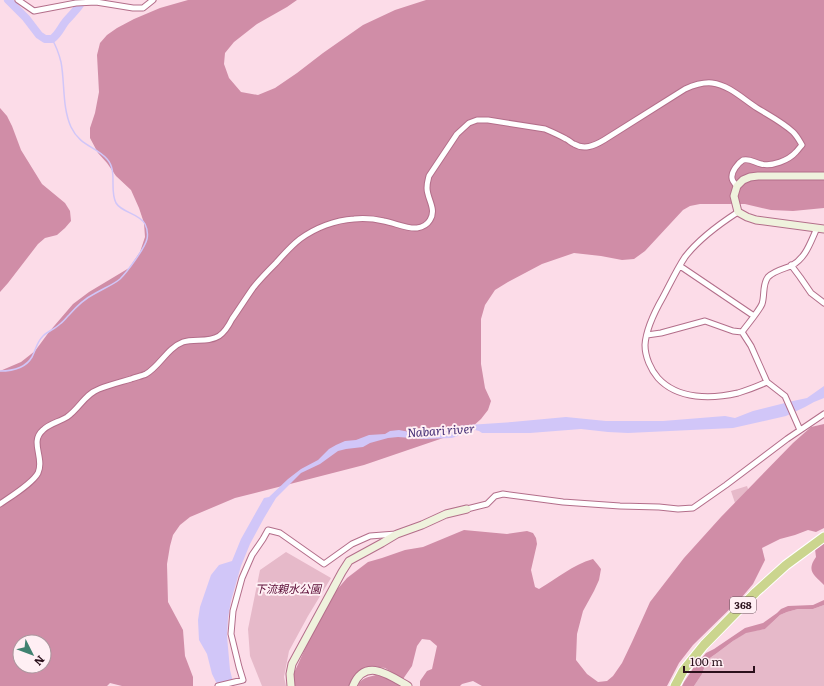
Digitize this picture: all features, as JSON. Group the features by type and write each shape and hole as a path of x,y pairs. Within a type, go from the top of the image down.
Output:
{"highway":[{"name":"368","path":"675,686 683,671 704,645 756,592 786,564 824,537"}],"street":[{"path":"18,0 34,10 86,2 143,8 153,0"},
{"path":"0,504 26,485 38,473 40,465 36,441 38,435 43,429 73,412 90,394 98,389 145,375 155,368 172,349 182,342 209,340 219,336 254,287 300,239 328,224 343,220 367,219 412,228 422,227 427,224 433,212 427,182 457,134 469,123 477,120 488,120 545,129 580,147 588,147 596,145 693,85 702,83 718,84 737,94 785,125 802,145 796,153 781,162 761,164 750,160 744,160 739,163 732,175 732,179 737,186"},
{"path":"742,332 762,303 764,287 768,277 801,259 820,229 756,220 747,217 738,212 734,196 737,186 743,180 758,176 824,176"},
{"path":"738,212 697,244 686,256 653,315 645,346 647,359 653,373 663,383 676,391 688,395 699,397 724,395 739,392 767,382"},
{"path":"791,265 811,293 824,303"},
{"path":"680,266 754,316"},
{"path":"647,335 661,333 706,321 733,331 742,332"},
{"path":"742,332 751,346 767,382 785,396 800,430"},
{"path":"291,686 290,674 292,664 349,561 397,534 446,514 487,504 495,496 503,494 563,502 620,506 693,508 824,414"},
{"path":"218,686 243,680 231,634 233,611 242,578 252,555 268,530 280,533 324,564 352,544 370,536 397,534"},
{"path":"353,686 356,679 361,674 370,670 377,670 408,686"}],"green space":[{"path":"747,486 751,498 735,503 731,491"},
{"name":"下流親水公園","path":"286,552 331,578 289,651 284,677 286,686 262,686 250,656 248,629 260,570"},
{"path":"824,605 824,686 694,686 702,674 707,660 746,632 765,629 780,615 787,612 798,609 813,609"}],"shaded area":[{"path":"188,0 297,0 257,24 234,42 225,53 224,64 229,78 241,92 258,95 275,88 363,25 395,10 426,0 824,0 824,208 793,211 771,210 745,204 700,204 690,206 683,210 645,251 634,259 622,260 574,253 542,264 495,290 485,305 481,319 481,364 485,388 491,401 488,410 472,427 364,465 235,498 190,517 180,525 173,535 167,564 168,602 183,630 185,656 193,677 193,686 122,686 110,683 107,686 0,686 0,371 21,362 35,351 73,304 89,292 129,268 140,252 145,237 144,223 139,208 131,190 116,176 98,153 90,138 90,128 95,113 99,92 97,55 100,43 107,35 134,19 160,8"},
{"path":"0,108 7,116 21,150 42,184 65,203 70,211 71,221 57,235 45,238 38,244 0,292"},
{"path":"824,424 824,528 816,532 808,530 780,539 762,548 765,560 753,584 742,597 693,645 679,663 667,686 482,686 473,681 460,686 420,686 420,681 427,671 432,669 437,646 430,640 422,639 417,646 412,666 403,679 385,668 372,666 363,669 354,677 350,686 293,686 294,673 324,607 347,578 368,562 405,550 423,547 464,530 507,534 527,531 533,533 537,544 531,570 535,587 539,589 572,568 593,559 601,569 599,580 583,611 577,634 576,660 587,674 598,682 607,681 613,676 622,663 650,602 684,558 721,517 793,443 811,427"},
{"path":"824,542 824,585 812,572 812,566 816,557 815,549"},
{"path":"824,600 824,605 813,609 798,609 787,612 780,615 765,629 746,633 707,660 702,674 694,686 682,686 694,667 706,653 745,628 763,623 781,609 788,606 813,605"},
{"path":"376,675 384,676 400,686 358,686 363,680"}],"water":[{"name":"Nabari river","path":"824,386 824,398 786,416 733,428 628,433 581,429 530,433 482,433 475,430 452,438 388,438 370,443 363,447 338,451 320,464 301,473 276,498 264,518 250,544 241,566 231,601 227,636 230,670 234,686 218,686 212,674 207,654 199,640 198,620 200,607 211,575 219,565 232,561 241,539 264,498 269,497 288,479 301,469 318,460 329,449 336,445 345,441 356,440 369,435 385,434 390,431 399,430 415,433 426,430 468,425 566,417 606,421 663,421 725,416 735,418 753,411 807,398"}],"waterway":[{"path":"8,0 26,18 39,35 45,39 52,39 58,33 66,21 80,6 83,0"},
{"path":"0,371 14,370 26,364 32,357 37,344 43,336 61,323 87,298 120,279 131,266 147,239 147,229 142,220 122,209 116,203 113,192 112,169 107,159 83,142 71,127 66,111 61,62 52,39"}]}
